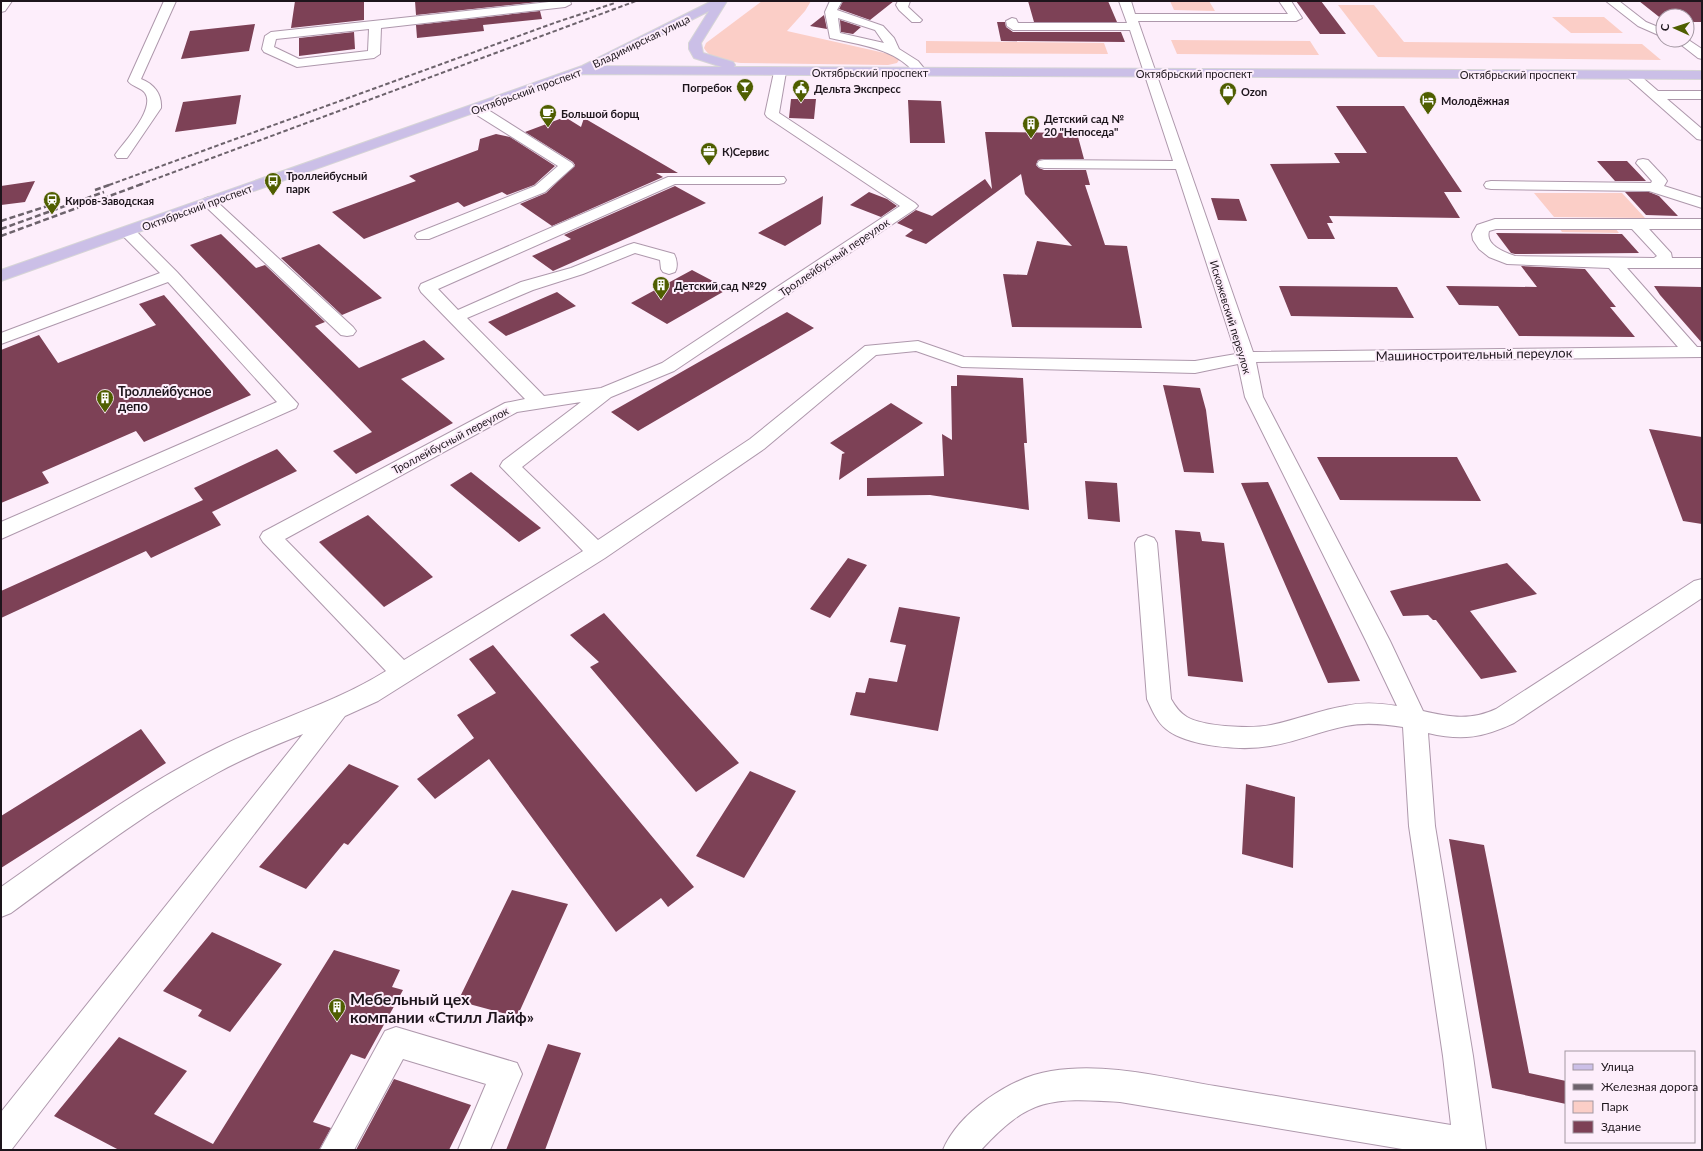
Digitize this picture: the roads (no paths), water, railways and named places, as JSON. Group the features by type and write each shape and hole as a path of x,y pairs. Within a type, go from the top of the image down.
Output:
{"main road":[{"name":"Владимирская улица","path":"582,70 721,1"},
{"name":"Владимирская улица","path":"721,1 710,22 694,43 695,50 698,55 710,60 758,72"},
{"name":"Октябрьский проспект","path":"1,276 476,109 582,70 758,72 1702,75"}],"street":[{"path":"1,9 6,1"},
{"path":"122,155 154,108 153,95 144,84 134,81 170,1"},
{"path":"374,24 374,54 297,63 268,49 271,36 374,24 565,4 564,1"},
{"path":"836,1 831,12 834,35 894,50 909,57 916,63 921,72"},
{"path":"904,1 902,5 903,8 916,20"},
{"name":"Искожевский переулок","path":"1125,1 1151,73 1246,357 1254,397 1378,641 1415,719"},
{"path":"1012,21 1013,26 1296,18 1286,1"},
{"path":"1612,1 1642,24 1655,30"},
{"path":"831,12 879,28 888,38 894,50"},
{"path":"1692,48 1702,55"},
{"name":"Троллейбусный переулок","path":"402,673 271,537 512,407 605,393 668,367 910,206 772,114 780,72"},
{"path":"1632,75 1702,136"},
{"path":"1655,95 1702,95"},
{"path":"423,236 540,189 567,166 476,109"},
{"path":"1644,163 1660,181 1655,188"},
{"path":"1044,164 1182,165"},
{"path":"540,403 427,288 673,180 780,180"},
{"path":"1491,185 1655,188 1702,203"},
{"path":"209,202 347,331"},
{"path":"1702,224 1496,224 1482,228 1480,232 1480,238 1488,248 1503,258 1513,261 1702,263"},
{"path":"1636,224 1665,256 1663,260 1657,263"},
{"path":"1,531 289,404 172,275 128,232"},
{"path":"455,317 527,286 577,271 634,248 668,257 669,269"},
{"path":"1614,263 1696,352"},
{"path":"1,339 172,275"},
{"name":"Машиностроительный переулок","path":"1,904 122,818 176,783 209,764 336,710 369,694 597,552 757,444 871,350 918,346 962,362 1195,367 1246,357 1696,352"},
{"path":"597,552 510,466 605,393"},
{"path":"1146,543 1159,699 1171,719 1179,726 1188,730 1223,735 1256,737 1270,736 1326,720 1358,714 1391,715 1450,727 1468,728 1487,726 1505,716 1702,587"},
{"path":"1,1138 336,710"},
{"path":"959,1150 992,1116 1010,1101 1033,1090 1055,1085 1085,1084 1120,1086 1470,1147 1458,1056 1422,826 1415,719"},
{"path":"336,1150 396,1042 506,1074 474,1150"}],"railway":[{"path":"139,185 636,1"},
{"path":"109,185 557,22 615,3"},
{"path":"95,190 112,184"},
{"path":"1,236 142,184"},
{"path":"1,229 104,192"},
{"path":"1,221 54,204"}],"place":[{"name":"Погребок","path":"745,102"},
{"name":"Дельта Экспресс","path":"801,103"},
{"name":"Ozon","path":"1228,106"},
{"name":"Молодёжная","path":"1428,115"},
{"name":"Большой борщ","path":"548,128"},
{"name":"Детский сад № 20 \"Непоседа\"","path":"1031,139"},
{"name":"К)Сервис","path":"709,166"},
{"name":"Троллейбусный парк","path":"273,196"},
{"name":"Киров-Заводская","path":"52,215"},
{"name":"Детский сад №29","path":"661,300"},
{"name":"Троллейбусное депо","path":"105,413"},
{"name":"Мебельный цех компании «Стилл Лайф»","path":"337,1022"}]}
